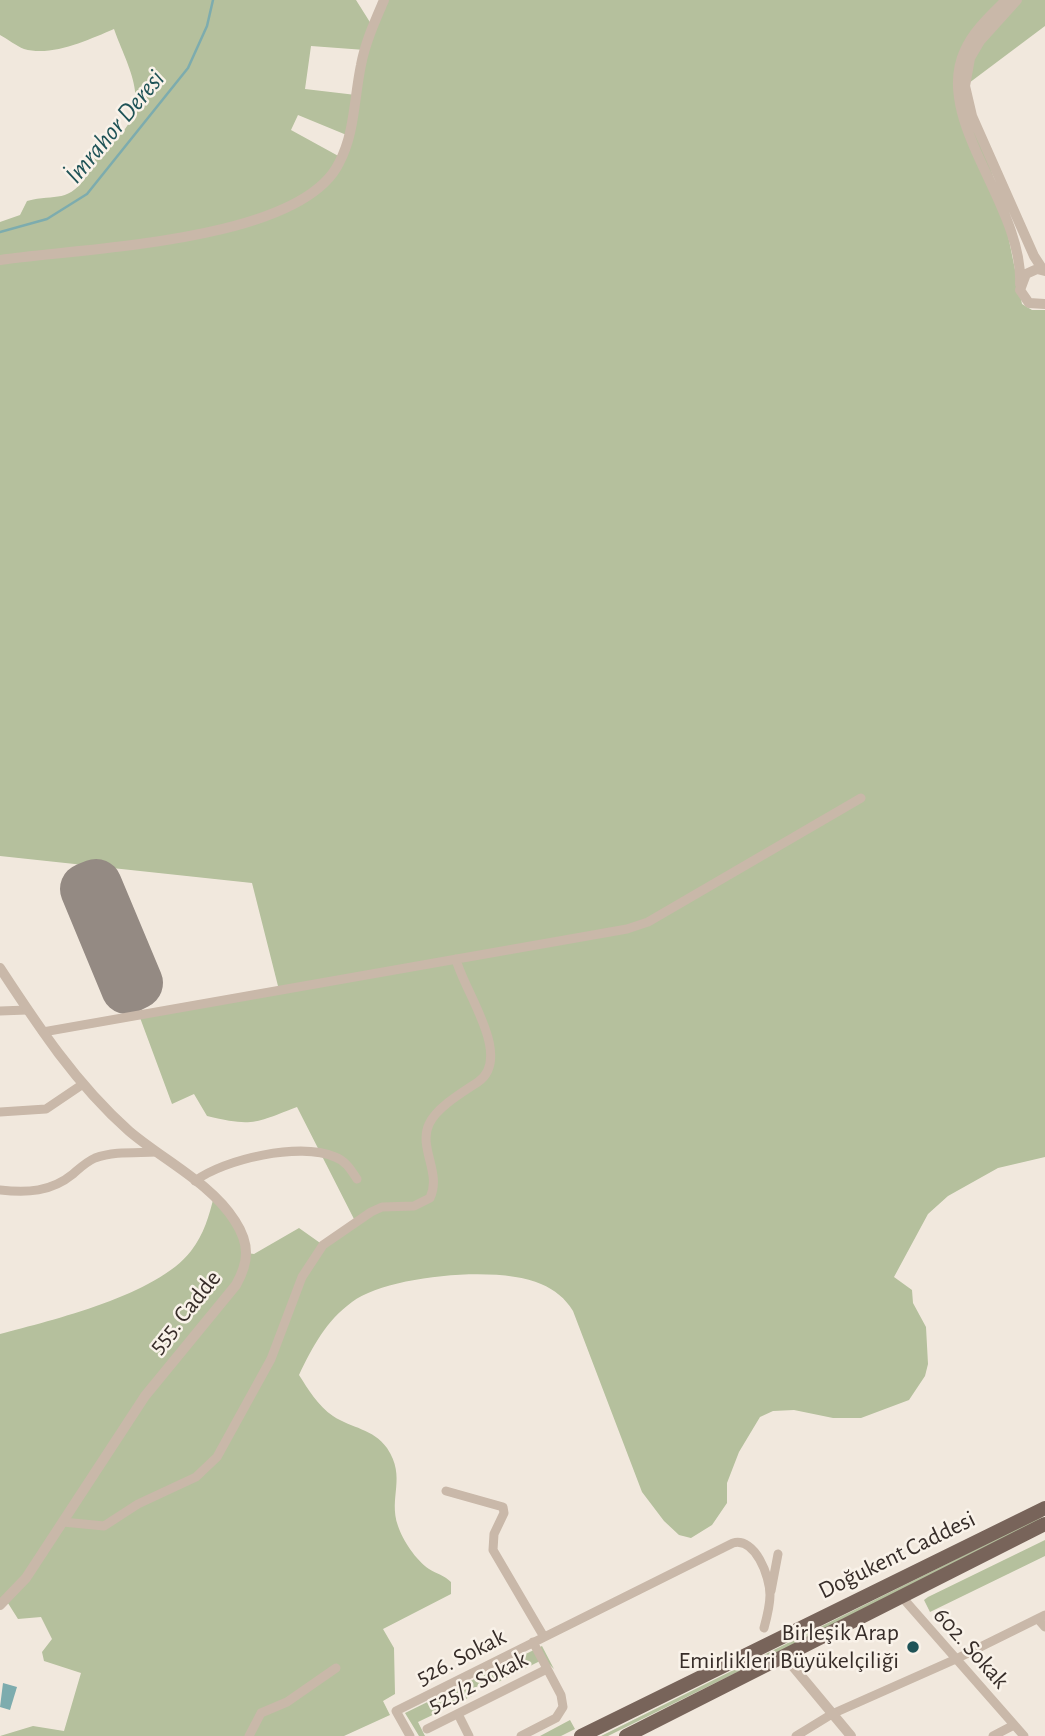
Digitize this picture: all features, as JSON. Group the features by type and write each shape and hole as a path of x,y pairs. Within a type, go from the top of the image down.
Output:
{"main road":[{"name":"Doğukent Caddesi","path":"581,1736 1045,1508"},
{"name":"Doğukent Caddesi","path":"626,1736 1045,1524"}],"street":[{"path":"0,260 166,242 270,213 310,194 337,167 346,149 362,62 384,0"},
{"path":"1006,0 971,38 962,57 957,85 962,116 1015,239 1020,284 1025,300 1034,305 1045,304"},
{"path":"1017,0 980,41 970,58 965,86 972,116 1034,256 1044,270 1026,274 1020,284"},
{"path":"43,1032 628,929 648,922 861,798"},
{"path":"63,1522 104,1526 138,1504 173,1490 205,1470 217,1457 271,1359 302,1277 323,1245 371,1212 382,1208 414,1206 429,1198 434,1175 426,1135 430,1123 439,1112 486,1076 492,1062 479,1010 456,958"},
{"name":"555. Cadde","path":"0,968 27,1010 83,1084 156,1152 195,1181 235,1220 246,1240 245,1269 236,1285 145,1396 26,1578 0,1605"},
{"path":"0,1011 27,1010"},
{"path":"0,1112 46,1109 83,1084"},
{"path":"0,1190 26,1193 42,1190 61,1182 85,1163 99,1157 156,1152"},
{"path":"195,1181 227,1164 284,1153 334,1157 349,1166 357,1179"},
{"path":"446,1491 503,1507 504,1513 494,1534 493,1550 544,1637"},
{"name":"526. Sokak","path":"410,1736 396,1711 654,1579 738,1541 750,1545 761,1564 770,1592"},
{"path":"764,1628 778,1554"},
{"name":"602. Sokak","path":"901,1596 1024,1736"},
{"path":"796,1736 832,1714 956,1660 1041,1617 1045,1627"},
{"path":"521,1736 556,1718 562,1710 561,1695 533,1642"},
{"path":"791,1664 850,1736"},
{"path":"249,1736 261,1713 287,1702 336,1668"},
{"name":"525/2 Sokak","path":"427,1729 547,1669"},
{"path":"458,1714 469,1736"},
{"name":"602. Sokak","path":"993,1736 1014,1725"}],"green space":[{"path":"0,0 356,0 373,27 384,0 1006,0 959,70 1001,201 1022,304 1032,310 1045,310 1045,1157 998,1168 948,1196 928,1214 894,1277 912,1290 913,1303 926,1327 928,1364 925,1376 909,1400 861,1418 833,1418 794,1410 773,1411 760,1417 739,1452 727,1483 727,1503 712,1525 691,1538 679,1535 664,1521 642,1492 573,1311 555,1292 523,1278 473,1274 445,1276 391,1285 369,1293 343,1309 321,1335 299,1375 328,1412 376,1437 387,1448 396,1469 395,1516 400,1532 419,1561 451,1582 451,1594 383,1629 394,1648 395,1694 383,1701 390,1715 344,1736 0,1736 33,1726 64,1731 81,1673 44,1661 42,1652 52,1639 41,1617 18,1619 6,1600 0,1605 0,1334 103,1304 154,1281 175,1267 196,1245 214,1196 226,1208 247,1253 254,1254 299,1228 323,1245 355,1221 297,1107 262,1120 245,1122 207,1116 194,1094 172,1104 139,1015 279,990 252,883 0,856 0,222 20,215 27,201 61,196 75,189 89,172 88,159 115,140 127,127 136,100 131,72 114,29 70,46 46,51 24,49 0,35","holes":["311,46 365,50 356,95 305,89","298,115 349,136 342,158 291,130"]},
{"path":"1017,0 1045,0 1045,26 965,86 970,58"},
{"path":"1045,1515 1024,1530 608,1736 601,1736"},
{"path":"1045,1540 1045,1556 930,1612 924,1600 928,1597"},
{"path":"542,1646 554,1669 544,1659 494,1684 489,1681 470,1690 472,1696 418,1722 425,1736 419,1736 405,1713"},
{"path":"570,1720 575,1729 561,1736 540,1736"}],"water":[{"path":"3,1683 17,1687 10,1710 0,1707"}],"waterway":[{"name":"İmrahor Deresi","path":"0,232 47,219 87,194 188,68 207,26 213,0"}],"runway":[{"path":"96,885 137,983 127,988 86,889 96,885"}],"place":[{"name":"Birleşik Arap Emirlikleri Büyükelçiliği","path":"913,1647"}]}
